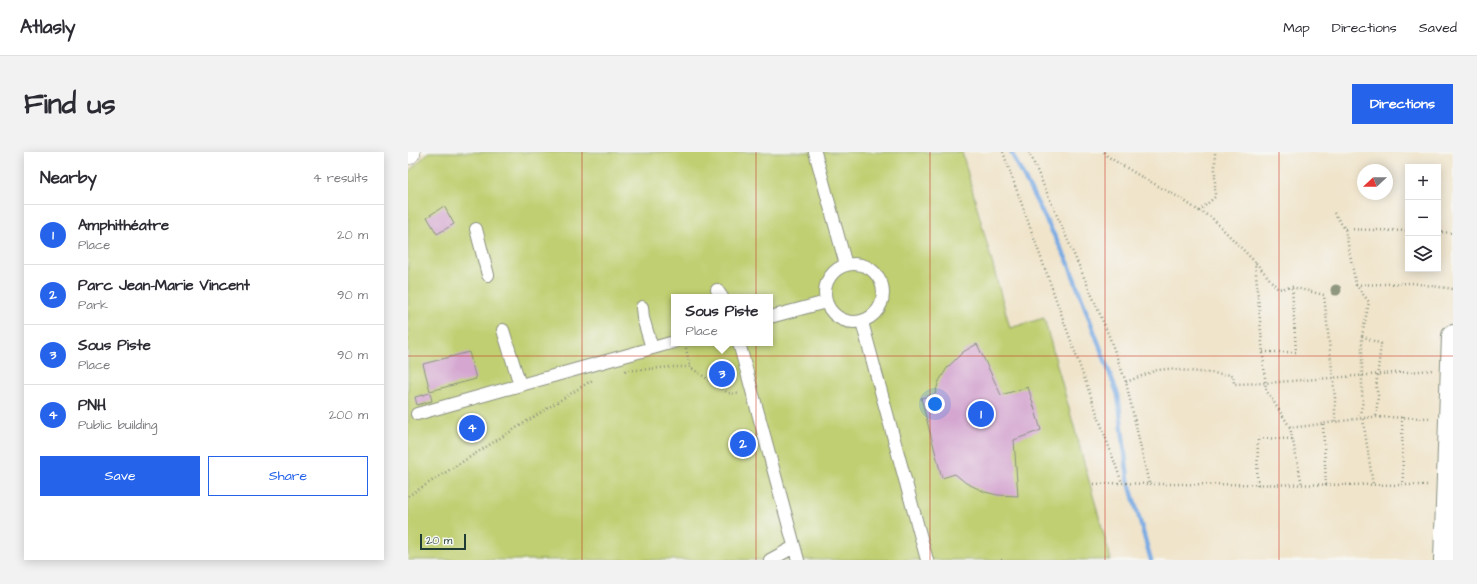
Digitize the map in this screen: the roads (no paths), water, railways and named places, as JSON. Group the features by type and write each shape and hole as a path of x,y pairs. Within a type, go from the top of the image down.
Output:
{"main road":[{"path":"1445,560 1453,336"}],"street":[{"path":"815,152 846,265"},
{"path":"476,229 488,275"},
{"path":"857,264 868,267 877,275 882,285 883,296 880,307 873,316 862,322 851,323 840,319 832,312 826,302 826,287 833,273 846,265 857,264"},
{"path":"773,316 826,302"},
{"path":"642,307 652,348"},
{"path":"862,322 927,560"},
{"path":"503,330 520,385"},
{"path":"417,414 671,343"},
{"path":"740,346 798,560"},
{"path":"770,560 794,547"}],"waterway":[{"path":"1011,152 1068,262 1118,395 1128,479 1151,560"}],"place":[{"name":"Sous Piste","path":"722,374"},
{"name":"Amphithéatre","path":"981,414"},
{"name":"PNH","path":"472,428"},
{"name":"Parc Jean-Marie Vincent","path":"743,444"}]}
